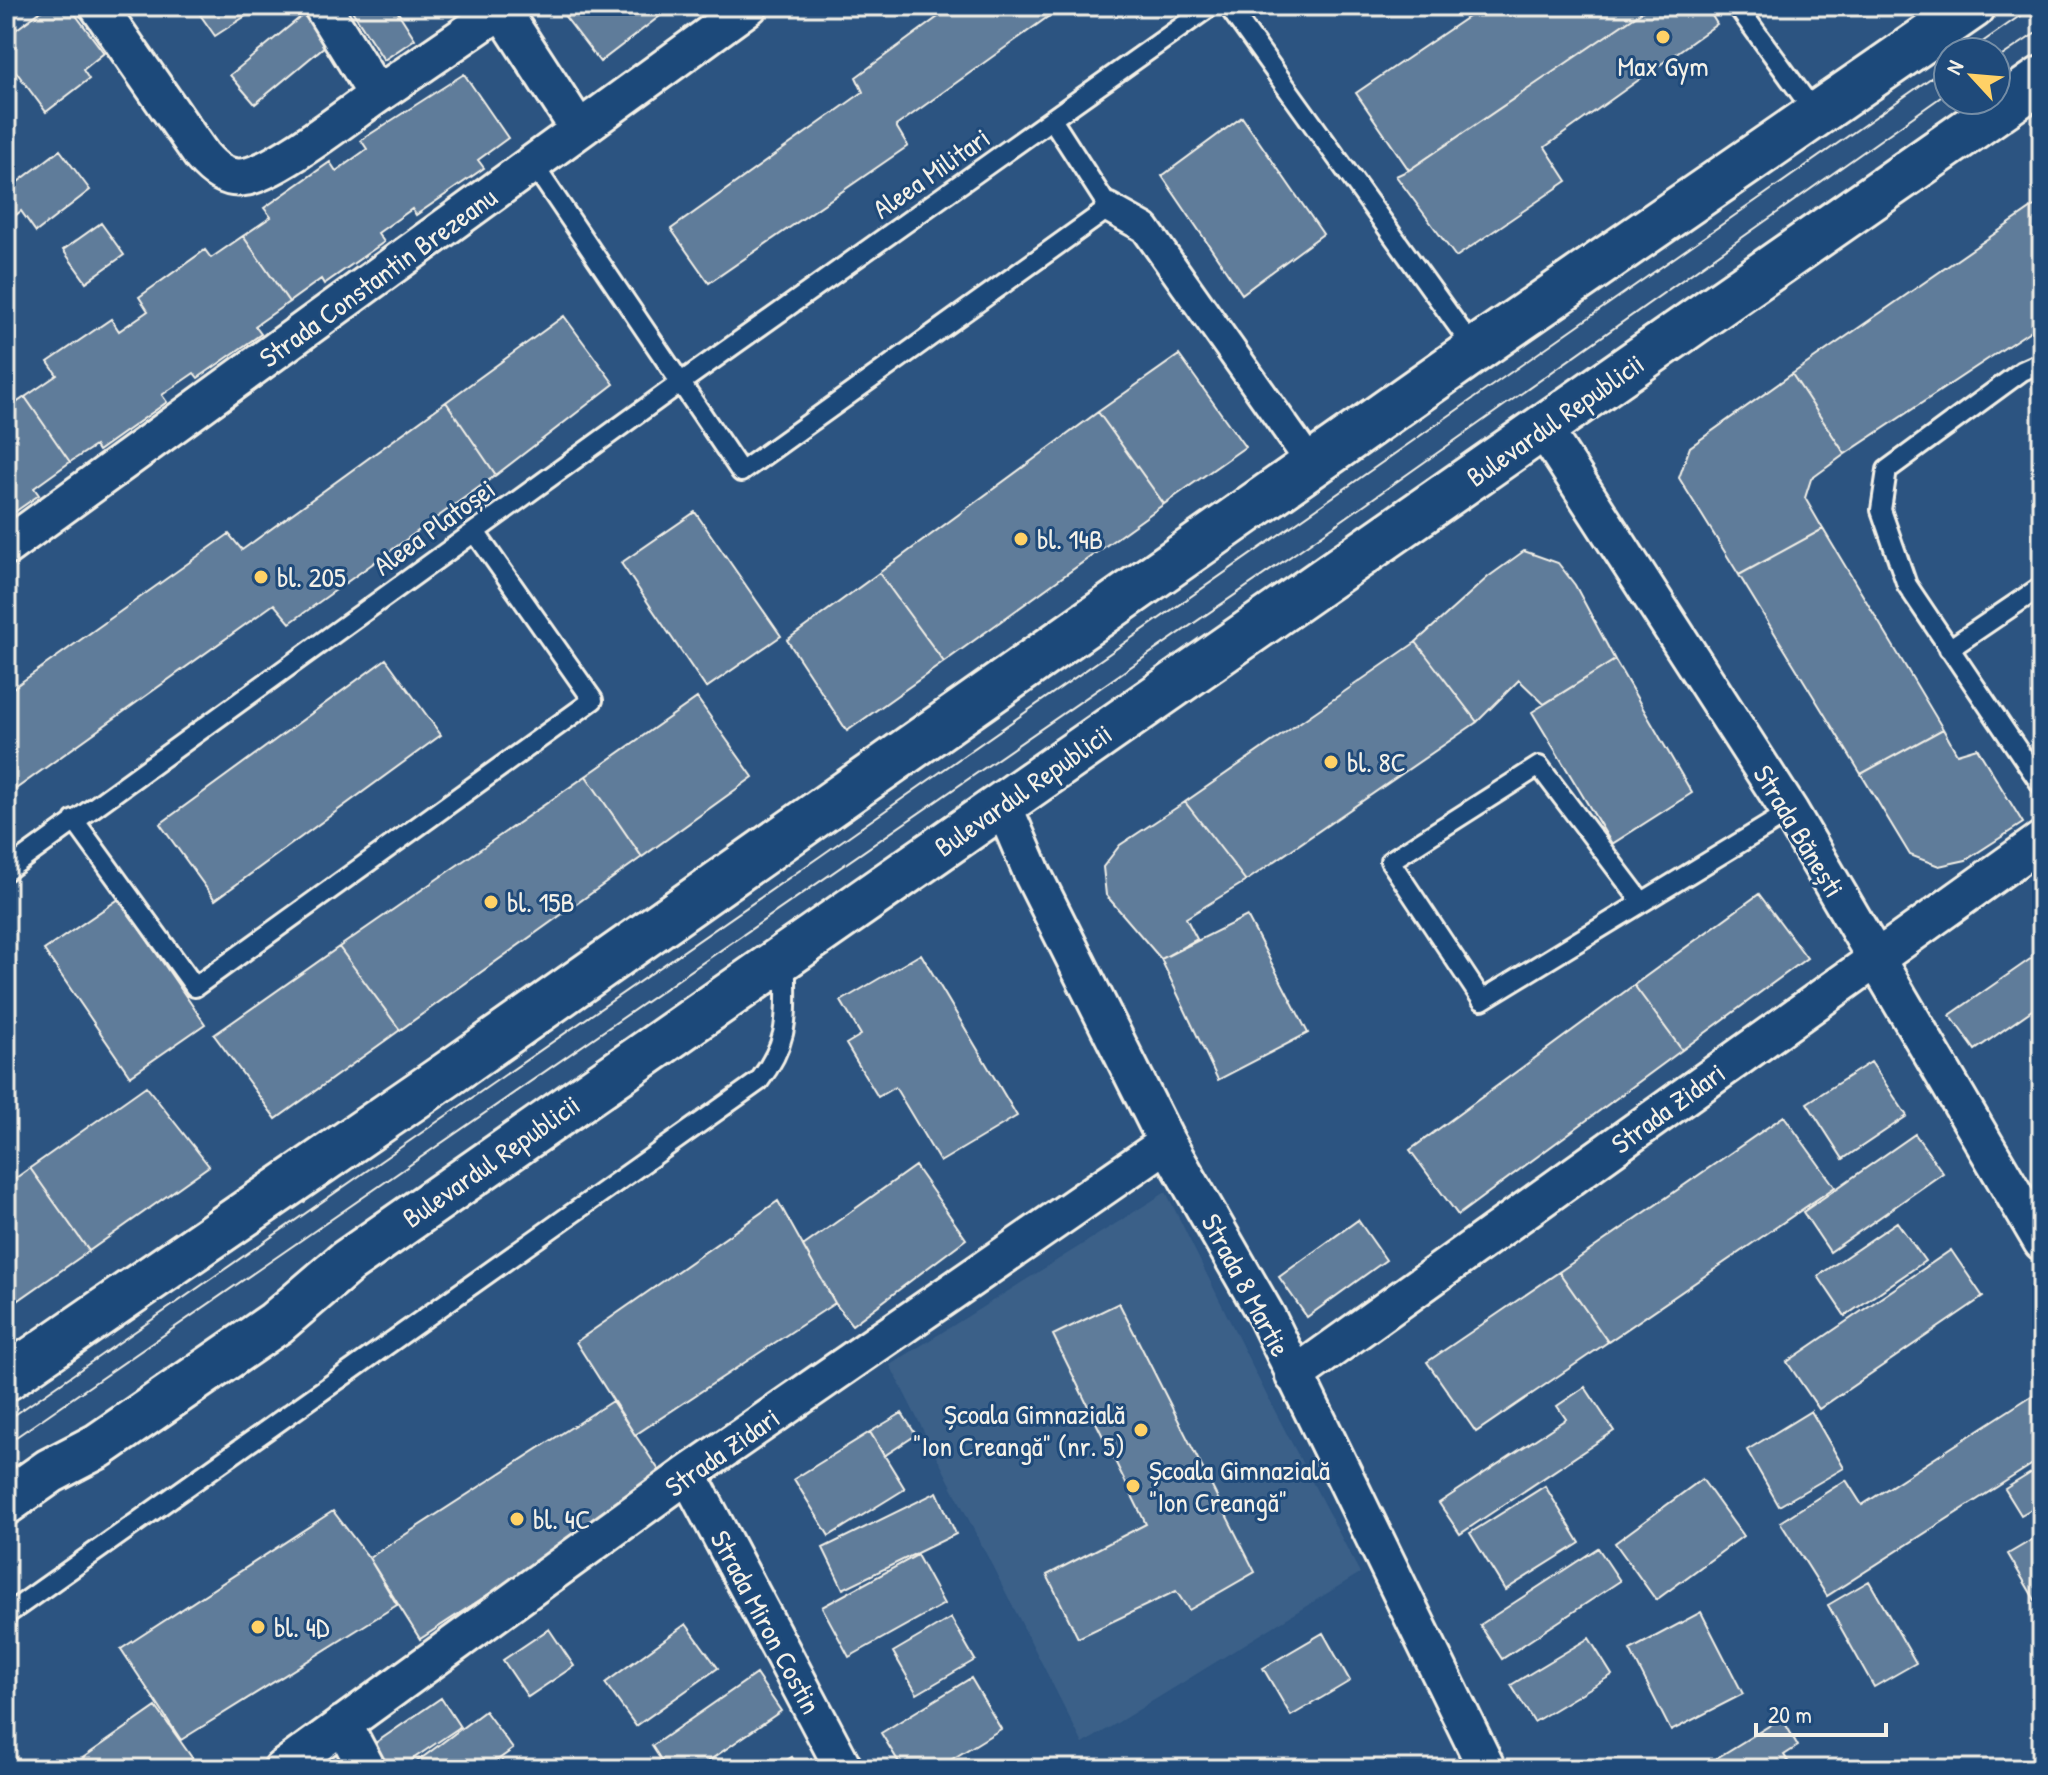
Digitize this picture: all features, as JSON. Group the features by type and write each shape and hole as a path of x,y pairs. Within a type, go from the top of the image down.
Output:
{"main road":[{"path":"6,1378 461,1065 1475,350 1973,6"},
{"name":"Bulevardul Republicii","path":"6,1502 50,1471 98,1446 276,1323 347,1262 2042,79"}],"street":[{"path":"98,6 202,156 214,170 230,177 261,172 500,8 578,128"},
{"path":"322,6 377,95"},
{"name":"Strada Constantin Brezeanu","path":"6,547 749,6"},
{"path":"1109,208 1145,228 1312,465"},
{"name":"Strada Bănești","path":"1543,428 1790,812 2042,1242"},
{"name":"Strada 8 Martie","path":"1002,803 1033,875 1167,1143 1267,1317 1487,1769"},
{"name":"Strada Zidari","path":"1294,1376 2042,840"},
{"name":"Strada Zidari","path":"282,1769 688,1474 1134,1169 1167,1143"},
{"name":"Strada Miron Costin","path":"688,1474 844,1769"},
{"path":"343,1724 367,1769"}],"lane":[{"name":"Aleea Militari","path":"680,383 1211,6"},
{"path":"1228,6 1475,350"},
{"path":"1737,6 1815,113"},
{"path":"533,164 741,472 1109,208 1053,121"},
{"path":"2042,362 2022,371 1887,470 1881,510 1907,585 2042,786"},
{"name":"Aleea Platoșei","path":"6,871 680,383"},
{"path":"74,820 195,987 208,978 593,700 475,532"},
{"path":"1949,649 2042,586"},
{"path":"1641,901 1539,766 1390,861 1482,1000 1790,812"},
{"path":"6,1615 759,1081 776,1059 785,1037 786,955"}],"shaded area":[{"name":"Școala Gimnazială \"Ion Creangă\"","path":"1166,1192 1268,1398 1360,1573 1083,1744 890,1365"}],"building":[{"path":"48,6 69,6 104,53 83,70 89,79 46,112 6,58 6,37"},
{"path":"194,6 261,6 215,36"},
{"path":"349,6 394,6 415,39 384,60"},
{"path":"557,6 673,6 600,62"},
{"path":"953,6 1063,6 896,126 908,146 709,283 671,229 863,92 856,77"},
{"path":"1484,6 1650,6 1409,170 1356,93"},
{"path":"1650,6 1706,6 1717,24 1545,147 1567,181 1456,257 1396,176"},
{"path":"308,11 332,40 255,104 230,75"},
{"path":"464,74 508,138 478,160 484,168 416,215 412,209 378,233 384,242 324,284 321,279 289,302 243,236 271,217 264,208 330,162 336,171 367,149 361,140"},
{"path":"1242,117 1323,234 1242,294 1162,176"},
{"path":"60,150 90,190 36,232 21,211 11,219 6,213 6,191"},
{"path":"2042,201 2042,323 1845,454 1792,374"},
{"path":"101,223 124,255 86,282 63,250"},
{"path":"243,236 289,302 255,326 261,334 198,378 194,373 162,395 167,402 98,451 95,446 70,462 25,397 57,375 48,362 111,319 119,331 148,311 139,297 205,250 211,258"},
{"path":"564,316 614,384 496,475 446,402"},
{"path":"1179,355 1245,447 1164,504 1098,412"},
{"path":"1792,374 1845,454 1811,479 1805,498 1823,529 1739,575 1679,478 1690,447"},
{"path":"25,397 70,462 34,488 39,495 6,518 6,410"},
{"name":"bl. 205","path":"446,402 496,475 290,623 274,604 6,796 6,693 229,534 242,550"},
{"name":"bl. 14B","path":"1098,412 1164,504 944,662 879,573"},
{"path":"695,512 781,636 706,688 621,563"},
{"path":"1823,529 1943,729 1861,774 1739,575"},
{"path":"1524,551 1558,563 1575,585 1615,660 1544,704 1519,680 1477,722 1416,642 1488,577"},
{"path":"879,573 944,662 847,731 787,640"},
{"name":"bl. 8C","path":"1416,642 1477,722 1246,881 1185,802"},
{"path":"386,659 441,735 215,900 160,824"},
{"path":"1615,660 1692,793 1612,844 1532,712"},
{"path":"697,698 753,777 642,857 586,776"},
{"path":"1943,729 1957,754 1977,748 2023,823 1966,860 1939,866 1910,855 1861,774"},
{"name":"bl. 15B","path":"586,776 642,857 400,1030 339,947"},
{"path":"1185,802 1246,881 1186,918 1197,939 1161,959 1106,895 1103,867 1120,845"},
{"path":"1759,894 1807,958 1682,1050 1634,985"},
{"path":"119,899 205,1024 130,1076 44,950"},
{"path":"1247,916 1308,1033 1218,1080 1161,959"},
{"path":"339,947 400,1030 276,1119 214,1035"},
{"path":"2039,953 2042,1003 1975,1050 1950,1015"},
{"path":"921,954 1017,1116 940,1162 895,1087 878,1097 846,1044 861,1035 841,1001"},
{"path":"1634,985 1682,1050 1458,1215 1410,1150"},
{"path":"1871,1062 1907,1116 1843,1159 1807,1103"},
{"path":"146,1086 209,1166 89,1251 30,1168"},
{"path":"1784,1116 1835,1187 1608,1342 1559,1272"},
{"path":"1915,1134 1943,1173 1830,1252 1803,1212"},
{"path":"915,1166 966,1239 852,1325 835,1303 803,1246"},
{"path":"30,1168 89,1251 6,1309 6,1185"},
{"path":"778,1201 835,1303 635,1435 576,1342"},
{"path":"1358,1220 1386,1260 1307,1317 1279,1277"},
{"path":"1897,1222 1925,1261 1845,1316 1818,1276"},
{"path":"1951,1250 1983,1297 1819,1409 1787,1362"},
{"path":"1559,1272 1608,1342 1476,1432 1427,1362"},
{"name":"Școala Gimnazială \"Ion Creangă\" (nr. 5)","path":"1119,1303 1255,1572 1189,1610 1176,1591 1078,1638 1047,1575 1146,1524 1053,1335"},
{"path":"1585,1387 1614,1431 1460,1534 1439,1503 1566,1419 1557,1406"},
{"path":"2042,1389 2042,1458 1827,1596 1780,1522 1846,1480 1862,1505"},
{"name":"bl. 4C","path":"612,1401 665,1479 420,1639 369,1558"},
{"path":"1811,1411 1844,1468 1779,1506 1747,1450"},
{"path":"902,1413 916,1435 884,1456 870,1432"},
{"path":"870,1432 905,1489 829,1536 794,1479"},
{"path":"2042,1466 2042,1503 2021,1515 2005,1489"},
{"path":"1702,1479 1743,1536 1656,1600 1615,1543"},
{"path":"1545,1486 1580,1543 1505,1590 1470,1533"},
{"path":"937,1492 956,1534 843,1589 823,1548"},
{"name":"bl. 4D","path":"333,1511 369,1558 397,1605 181,1740 121,1649"},
{"path":"2042,1534 2042,1612 2008,1554"},
{"path":"1598,1548 1620,1581 1502,1659 1480,1625"},
{"path":"917,1555 944,1604 849,1657 822,1607"},
{"path":"1869,1581 1916,1663 1874,1687 1828,1605"},
{"path":"1701,1612 1743,1694 1671,1731 1630,1650"},
{"path":"951,1618 975,1660 917,1694 893,1652"},
{"path":"686,1624 718,1668 636,1726 605,1683"},
{"path":"549,1629 574,1666 528,1697 503,1660"},
{"path":"1323,1633 1350,1681 1291,1716 1263,1668"},
{"path":"1589,1638 1612,1675 1534,1722 1511,1685"},
{"path":"756,1674 781,1711 697,1769 667,1769 652,1746"},
{"path":"971,1678 1001,1729 936,1769 903,1769 881,1733"},
{"path":"441,1698 460,1727 398,1769 382,1769 368,1748"},
{"path":"156,1707 200,1769 67,1769"},
{"path":"485,1711 513,1749 485,1769 407,1769"},
{"path":"1782,1718 1798,1746 1784,1755 1793,1769 1699,1769"},
{"path":"792,1757 799,1769 772,1769"},
{"path":"502,1761 508,1769 492,1769"}],"tram line":[{"path":"1991,36 2034,6"},
{"path":"2012,49 2042,29"},
{"path":"6,1421 819,857 1932,77"},
{"path":"6,1444 1307,545 1932,103"}],"place":[{"name":"Max Gym","path":"1663,37"},
{"name":"bl. 14B","path":"1021,539"},
{"name":"bl. 205","path":"261,577"},
{"name":"bl. 8C","path":"1331,762"},
{"name":"bl. 15B","path":"491,902"},
{"name":"Școala Gimnazială \"Ion Creangă\" (nr. 5)","path":"1141,1430"},
{"name":"Școala Gimnazială \"Ion Creangă\"","path":"1133,1486"},
{"name":"bl. 4C","path":"517,1519"},
{"name":"bl. 4D","path":"258,1627"}]}
